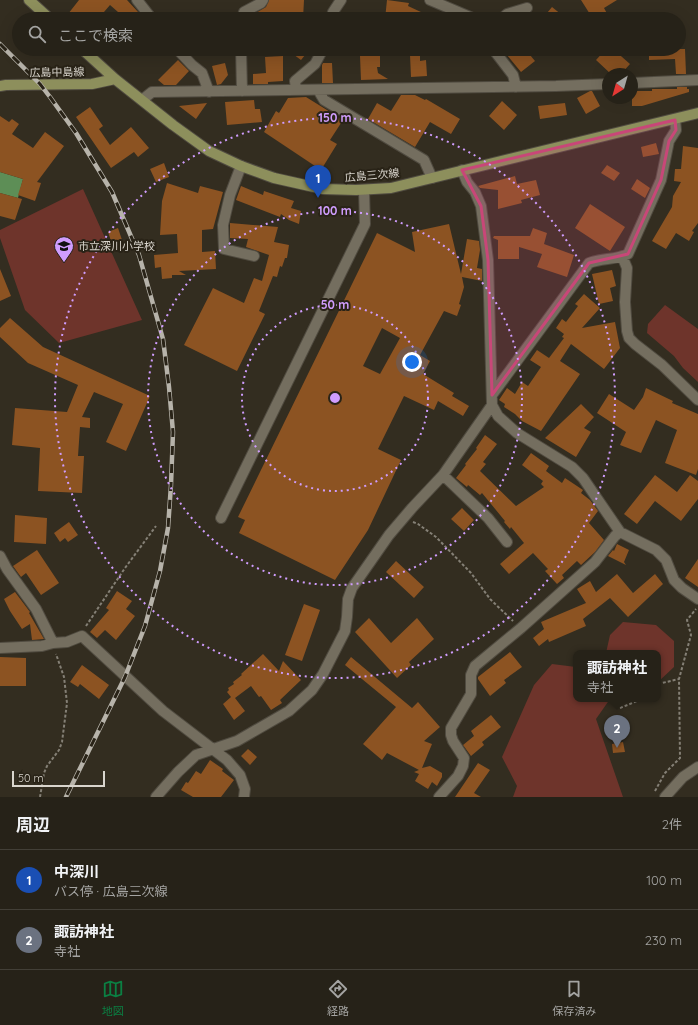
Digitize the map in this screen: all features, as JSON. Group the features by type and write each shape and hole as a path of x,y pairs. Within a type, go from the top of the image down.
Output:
{"main road":[{"path":"29,0 42,12"},
{"name":"広島三次線","path":"90,56 115,79 173,126 209,151 241,166 274,178 323,189 364,190 391,188 610,134 675,120 698,113"},
{"name":"広島中島線","path":"0,86 92,84 115,79"}],"street":[{"path":"137,0 146,12"},
{"path":"244,12 261,3 263,0"},
{"path":"430,0 458,12"},
{"path":"333,12 340,1"},
{"path":"514,12 528,8"},
{"path":"183,56 192,66 202,73 209,92"},
{"path":"242,56 242,91"},
{"path":"296,90 296,81 315,64 319,56"},
{"path":"499,56 513,74 516,86"},
{"path":"638,83 698,80"},
{"path":"142,100 152,92 602,84"},
{"path":"318,90 324,100 424,160 432,178"},
{"path":"156,797 178,772 196,755 238,741 288,711 312,690 323,674 345,631 348,599 352,588 389,535 402,518 443,476 492,400 589,263 599,259 628,254 661,180 669,141 676,130 675,120"},
{"path":"241,166 230,195 223,226 224,249 254,256"},
{"path":"462,170 467,182 475,192 481,206 488,260 492,400 498,416 518,433 572,467 584,478 620,532 656,550 666,560 674,580 682,588 698,599"},
{"path":"221,518 365,224 364,190"},
{"path":"622,256 627,268 625,302 627,331 629,338 662,365 698,400"},
{"path":"443,476 488,518 507,542"},
{"path":"439,797 458,776 464,766 464,758 453,741 451,728 471,694 470,675 475,666 522,628 595,562 615,536 620,532"},
{"path":"0,556 7,569 36,609 53,643"},
{"path":"0,648 42,646 53,643 67,642 82,636 163,712 227,760 240,775 245,789 244,797"},
{"path":"665,797 683,777 698,767"}],"path":[{"path":"402,518 418,524 436,537 471,573 490,599 522,628"},
{"path":"82,636 85,627 125,568 156,526"},
{"path":"655,792 665,773 680,758 680,679 691,635 687,620 698,606"},
{"path":"40,797 44,773 47,766 59,750 62,742 67,703 64,677 53,643"},
{"path":"661,683 680,679"},
{"path":"620,708 635,702"}],"highlighted area":[{"path":"675,120 676,130 669,141 661,180 628,254 589,263 492,395 488,260 481,206 462,170"}],"shaded area":[{"path":"0,172 23,179 18,198 0,193"},
{"path":"83,189 142,320 59,343 25,310 0,238 0,230"},
{"path":"665,305 698,329 698,382 683,368 674,356 647,333 648,324"},
{"path":"623,622 656,625 674,641 674,667 661,679 661,650 607,650 610,635"},
{"path":"552,664 573,667 573,702 608,702 596,719 623,797 513,797 517,786 502,757 534,685"}],"building":[{"path":"79,0 127,0 138,12 118,12 110,5 104,12 70,12"},
{"path":"269,0 304,0 303,12 257,12 266,7"},
{"path":"387,0 409,3 408,6 421,12 386,12"},
{"path":"581,0 617,0 604,8 606,12 589,12"},
{"path":"552,7 558,12 548,12"},
{"path":"283,56 283,81 268,82 268,84 253,84 253,74 266,73 265,57"},
{"path":"296,56 304,56 301,60"},
{"path":"360,56 380,56 380,67 377,67 378,73 388,79 361,80"},
{"path":"410,56 420,56 420,61 426,60 427,76 411,77"},
{"path":"508,56 531,56 535,61 521,72"},
{"path":"600,56 621,56 630,64 626,68 605,68 596,60"},
{"path":"649,56 685,56 686,74 676,74 675,59 649,60"},
{"path":"178,60 189,71 176,85 164,85 158,80"},
{"path":"225,63 228,75 221,84 217,85 212,66"},
{"path":"323,63 332,63 333,83 322,83"},
{"path":"677,87 687,87 689,92 642,106 632,106 632,104 638,104 638,91 652,91 652,89 677,89"},
{"path":"592,91 600,106 586,114 577,98"},
{"path":"401,95 415,95 425,100 426,99 460,119 451,134 430,122 415,147 368,119 377,103 391,111"},
{"path":"306,97 343,120 330,140 337,144 321,170 264,132 276,111 279,113 288,98"},
{"path":"254,100 255,109 260,109 262,122 227,125 225,102"},
{"path":"502,101 517,115 504,130 489,116"},
{"path":"207,103 196,119 179,106"},
{"path":"565,103 567,115 540,119 538,106"},
{"path":"90,107 103,126 99,129 110,145 131,127 149,148 138,157 134,152 111,168 76,117"},
{"path":"0,116 9,122 12,119 19,124 12,134 33,148 45,132 64,146 37,182 41,183 35,201 18,195 23,179 0,172"},
{"path":"656,143 659,154 643,157 641,147"},
{"path":"683,146 698,148 698,223 692,231 694,232 689,241 676,233 666,249 652,241 672,207 673,196 681,182 674,181 675,169 681,169"},
{"path":"164,163 169,177 156,182 150,169"},
{"path":"607,165 620,173 614,181 601,173"},
{"path":"515,176 517,184 536,180 540,195 521,200 522,203 498,209 498,190 480,188 478,186"},
{"path":"637,179 650,188 645,198 631,189"},
{"path":"167,183 198,193 200,186 223,192 213,229 202,230 202,252 215,251 216,269 179,271 186,275 172,275 172,278 162,279 161,267 155,268 154,255 178,253 177,234 160,235 162,201"},
{"path":"241,186 263,195 264,191 294,201 291,208 301,211 299,224 289,220 281,214 280,217 236,200"},
{"path":"0,193 22,199 15,220 0,216"},
{"path":"590,204 625,227 610,251 575,228"},
{"path":"230,223 278,227 274,242 289,245 287,258 285,258 282,267 280,266 277,277 273,276 259,311 265,314 237,371 184,345 213,288 244,303 254,278 262,281 269,255 246,247 248,239 230,238"},
{"path":"449,224 461,274 467,239 479,241 480,250 477,268 482,269 482,281 462,277 464,287 459,304 461,305 457,316 444,311 420,355 430,361 423,374 454,393 452,396 469,406 463,416 438,401 434,410 404,396 378,449 401,460 368,530 335,580 239,533 245,520 238,517 377,233 415,252 412,232","holes":["382,328 400,338 380,374 363,366"]},
{"path":"118,228 124,246 114,250 108,232"},
{"path":"533,228 547,233 544,244 574,255 567,277 537,267 542,254 519,247 519,259 498,259 498,240 493,238 494,236 530,236"},
{"path":"0,269 11,296 0,301"},
{"path":"612,270 616,286 610,288 613,301 599,304 592,274"},
{"path":"584,294 600,308 582,328 615,322 620,348 604,369 571,344 560,361 580,374 541,431 522,421 515,414 504,407 505,404 499,400 507,388 515,394 522,382 528,386 541,367 530,360 537,350 549,358 564,338 562,337 564,334 556,328 562,319 566,322 578,306 575,304"},
{"path":"10,318 43,347 150,396 126,451 106,442 123,404 94,392 82,417 90,418 90,428 80,427 78,456 84,456 82,493 38,491 40,448 12,445 15,408 67,412 78,385 28,363 0,337 0,328"},
{"path":"646,388 673,401 672,403 698,414 698,469 696,475 665,463 677,430 656,420 641,453 620,445 626,432 597,413 609,394 634,410 643,397"},
{"path":"581,404 594,417 584,428 591,432 576,457 545,438"},
{"path":"485,435 497,444 483,462 486,464 480,471 516,506 544,487 541,484 543,481 522,465 531,453 549,466 546,471 562,483 565,478 583,490 581,493 590,500 598,511 589,523 604,540 595,552 581,565 577,561 562,575 564,578 557,584 545,571 548,569 533,553 509,574 500,564 524,543 511,527 510,529 504,522 505,521 482,493 480,495 468,485 467,487 456,478"},
{"path":"655,475 677,492 690,475 698,481 698,499 681,521 655,501 637,524 624,514"},
{"path":"462,508 474,520 464,531 451,519"},
{"path":"15,515 47,518 46,544 14,542"},
{"path":"69,522 78,535 68,542 65,538 60,542 54,533"},
{"path":"617,544 629,550 624,562 626,565 608,556 613,550 614,551"},
{"path":"37,550 59,583 41,595 26,573 21,577 13,566"},
{"path":"698,559 698,587 685,578"},
{"path":"396,561 424,587 414,598 386,572"},
{"path":"617,574 633,593 655,574 663,584 628,617 610,598 583,619 586,626 549,642 548,639 539,646 533,638 544,629 541,622 586,603 577,589 590,581 596,592"},
{"path":"117,591 132,601 126,609 135,616 116,640 105,630 97,638 90,632 109,610 106,608"},
{"path":"15,592 30,612 29,613 44,639 32,640 30,624 22,629 10,611 4,599"},
{"path":"304,604 320,610 302,661 285,655"},
{"path":"369,618 391,643 417,618 434,639 409,662 411,665 397,678 355,632"},
{"path":"510,652 522,667 504,680 506,683 490,696 478,677"},
{"path":"263,654 279,671 283,661 301,680 280,700 282,703 271,710 261,696 259,697 251,686 235,698 245,711 234,720 223,704 231,697 227,692 229,690 228,688 234,684 233,682"},
{"path":"0,657 26,658 26,686 0,686"},
{"path":"351,657 412,708 418,702 440,727 424,741 432,744 422,768 430,766 442,773 442,777 437,786 432,782 428,789 415,781 419,774 414,772 419,770 387,753 382,760 363,744 396,707 345,665"},
{"path":"82,665 109,685 99,699 80,684 78,687 70,682"},
{"path":"491,715 501,727 482,742 484,745 471,756 463,745 474,736 471,731"},
{"path":"623,742 625,752 613,753 612,744"},
{"path":"248,749 257,757 250,765 241,756"},
{"path":"210,760 223,769 222,771 234,780 221,797 193,797 181,790 196,771 201,774"},
{"path":"478,763 490,770 474,793 481,797 455,797"}],"railway":[{"path":"0,44 40,84 50,97 76,133 112,192 139,255 163,339 173,432 168,528 160,571 145,626 125,677 66,797"}],"place":[{"name":"中深川","path":"318,198"},
{"name":"市立深川小学校","path":"64,263"},
{"name":"諏訪神社","path":"617,748"}]}
